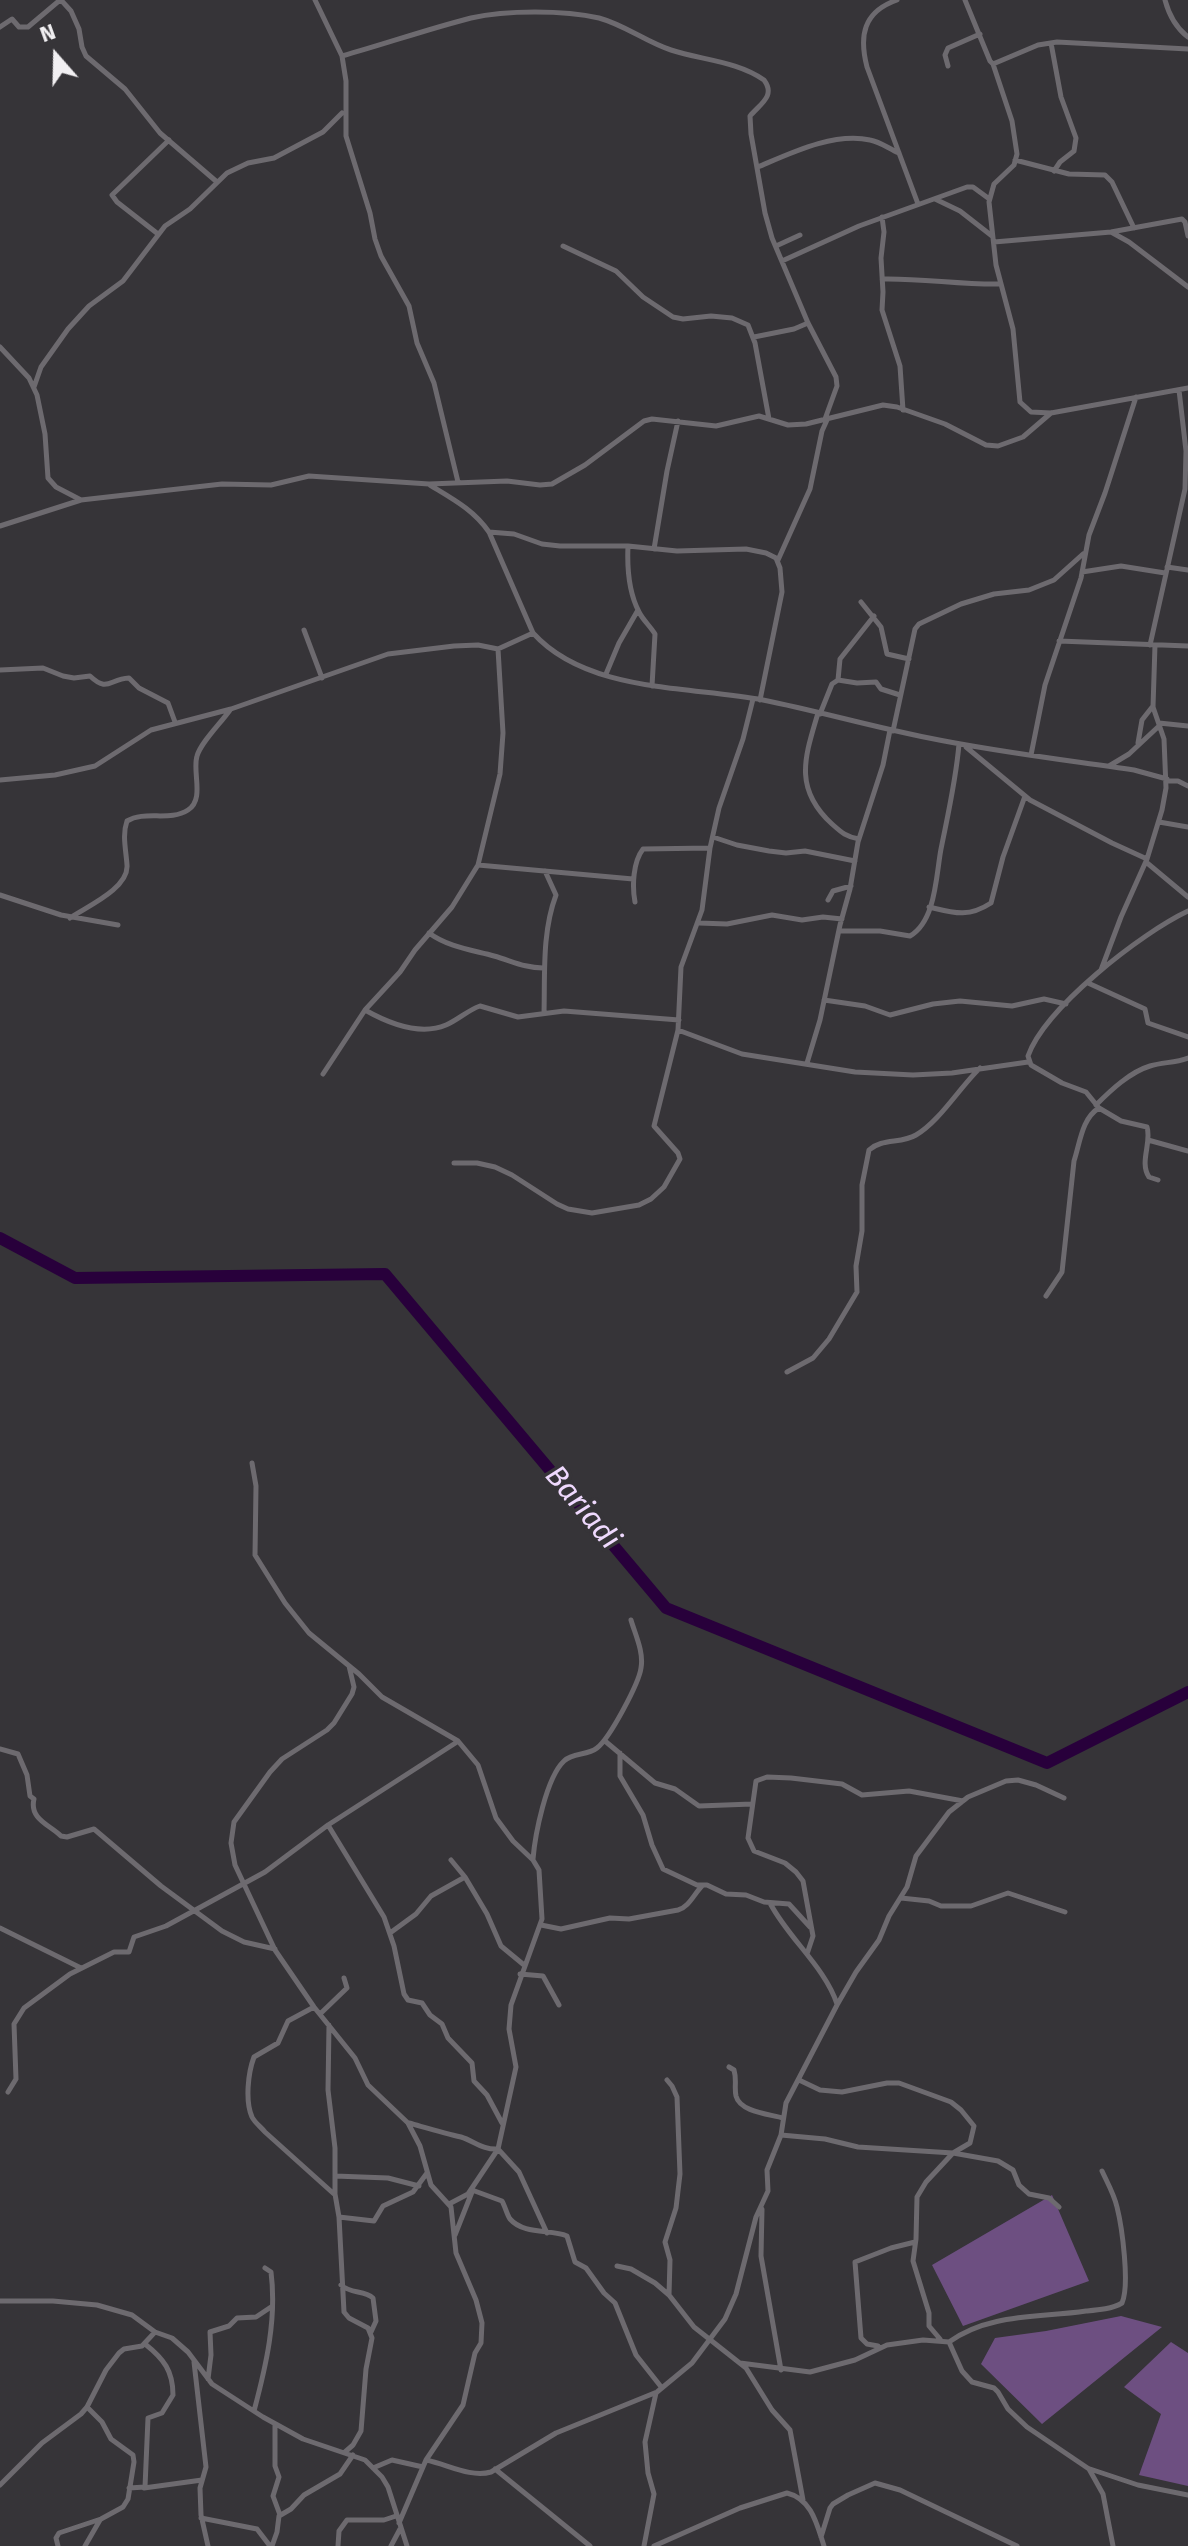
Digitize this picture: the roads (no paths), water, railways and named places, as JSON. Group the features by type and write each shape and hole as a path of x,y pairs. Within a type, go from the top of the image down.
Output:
{"street":[{"path":"0,27 12,19 19,27 28,27 61,0 71,11 86,56 125,89 149,120 217,182"},
{"path":"315,0 342,56 346,81 346,136 375,239 409,306 417,343 434,383 458,482"},
{"path":"897,0 878,10 866,25 862,37 867,67 918,204"},
{"path":"965,0 993,64 1012,121 1017,154 1006,174 994,184 989,199 1001,284 1013,329 1020,402 1031,412 1051,413 1188,388"},
{"path":"1165,0 1175,24 1188,37"},
{"path":"342,56 473,18 511,14 582,14 625,28 659,46 716,60 764,80 770,92 750,116 749,122 765,213 775,246 808,323 836,377 837,386 822,431 810,489 777,561 782,592 757,699 725,790 710,848 699,923 681,967 678,1030 654,1126 680,1159 664,1187 651,1199 639,1205 602,1212 568,1209 495,1167 454,1163"},
{"path":"948,66 945,55 948,48 980,34"},
{"path":"993,64 1051,43 1188,49"},
{"path":"1051,43 1061,97 1076,138 1074,151 1054,171"},
{"path":"34,387 41,367 68,329 89,306 123,281 158,234 190,209 217,182 242,165 274,158 323,132 342,113"},
{"path":"758,167 831,140 850,138 879,142 900,154"},
{"path":"158,234 112,195 169,140"},
{"path":"1015,160 1069,174 1105,175 1112,182 1134,228"},
{"path":"782,261 882,217 967,187 973,187 989,199"},
{"path":"935,199 960,211 994,239 1110,232 1182,219 1188,236"},
{"path":"882,217 883,319 900,366 903,410"},
{"path":"1110,232 1129,242 1188,287"},
{"path":"775,246 800,235"},
{"path":"563,246 616,271 643,297 673,317 732,318 748,325 754,337 770,420"},
{"path":"882,279 1001,284"},
{"path":"754,337 808,323"},
{"path":"0,347 34,387 44,425 48,478 56,487 81,500"},
{"path":"1101,970 1147,861 1167,780 1164,739 1153,705 1153,645 1185,489 1186,451 1179,390"},
{"path":"1031,755 1045,685 1082,572 1084,553 1136,397"},
{"path":"0,526 81,500 222,484 271,485 309,476 429,484 507,481 552,484 585,465 644,421 662,419 705,427 751,417 788,425 826,420 883,405 945,424 986,445 998,446 1023,437 1051,413"},
{"path":"654,549 678,421"},
{"path":"429,484 465,506 481,520 533,633 563,658 652,686 757,699 892,731 1109,766 1188,786"},
{"path":"489,532 514,534 542,544 560,546 628,546 677,551 746,549 766,553 777,561"},
{"path":"628,546 629,574 638,610 655,634 652,686"},
{"path":"807,1063 851,886 859,839 883,765 915,629 919,624 961,604 994,594 1029,590 1054,580 1084,553"},
{"path":"1082,572 1121,566 1188,570"},
{"path":"861,602 881,627 887,654 909,659"},
{"path":"606,674 638,610"},
{"path":"838,680 840,659 874,616"},
{"path":"304,630 322,678"},
{"path":"0,780 55,775 95,766 151,730 231,709 388,654 454,646 478,645 498,649 533,633"},
{"path":"1059,641 1188,646"},
{"path":"323,1074 365,1010 400,972 460,896 478,865 500,774 503,733 498,649"},
{"path":"0,670 43,668 74,678 90,676 102,685 129,678 139,688 168,703 175,722"},
{"path":"859,839 840,832 823,816 807,786 804,760 832,684 838,680 857,683 872,681 900,695"},
{"path":"1138,743 1142,720 1153,705"},
{"path":"70,918 118,887 125,879 124,837 127,821 136,816 183,813 194,805 197,795 196,757 231,709"},
{"path":"1109,766 1129,754 1159,724"},
{"path":"1159,724 1188,726"},
{"path":"961,744 1025,796 1147,861 1188,897"},
{"path":"839,931 880,931 910,936 921,924 929,907 952,803 961,744"},
{"path":"929,907 954,915 991,903 1003,857 1025,796"},
{"path":"1159,822 1188,827"},
{"path":"713,837 753,849 786,853 805,851 855,861"},
{"path":"635,902 633,879 643,849 710,848"},
{"path":"478,865 633,879"},
{"path":"544,870 556,895 543,968 544,1013"},
{"path":"828,900 833,891 851,886"},
{"path":"0,895 70,918 118,925"},
{"path":"1028,1062 1032,1044 1039,1033 1101,970 1143,938 1188,911"},
{"path":"699,923 727,924 772,915 802,920 823,917 842,919"},
{"path":"429,933 450,945 517,965 543,968"},
{"path":"1088,983 1145,1009 1148,1023 1188,1037"},
{"path":"824,1000 865,1006 890,1015 960,1001 1012,1006 1044,999 1067,1004"},
{"path":"365,1010 398,1025 429,1028 448,1024 480,1006 518,1017 564,1011 679,1020"},
{"path":"678,1030 742,1054 855,1072 902,1075 952,1073 1028,1062 1047,1076 1086,1092 1098,1106 1121,1121 1145,1126 1149,1132 1144,1170 1149,1177 1158,1180"},
{"path":"1046,1296 1062,1272 1074,1161 1088,1117 1112,1090 1147,1067 1173,1064 1188,1058"},
{"path":"787,1372 813,1358 829,1339 857,1292 862,1185 869,1150 882,1142 898,1141 919,1134 980,1068"},
{"path":"1148,1140 1188,1151"},
{"path":"252,1463 256,1486 255,1555 295,1617 382,1697 458,1741 478,1765 496,1818 513,1841 533,1860 541,1879 541,1925 520,1974 509,2017 516,2067 498,2149 472,2190 454,2237"},
{"path":"533,1860 538,1819 560,1767 567,1758 592,1752 605,1741 641,1668 638,1641 631,1620"},
{"path":"349,1666 354,1687 334,1723 282,1759 234,1822 231,1843 235,1865 275,1950 314,2007 355,2058 368,2085 408,2123 420,2146 431,2185 453,2212 456,2253 476,2300 483,2333 463,2405 426,2460 391,2546"},
{"path":"8,2092 16,2079 13,2035 17,2016 34,1999 66,1976 114,1952 129,1952 134,1937 166,1926 245,1885 328,1825 458,1741"},
{"path":"605,1741 655,1783 675,1789 699,1806 752,1804"},
{"path":"0,1749 20,1756 30,1796 34,1799 33,1809 45,1824 64,1838 94,1829 193,1911 222,1931 244,1942 275,1950"},
{"path":"620,1753 620,1776 643,1815 663,1869 726,1894 789,1904 812,1930"},
{"path":"807,1954 813,1936 802,1878 785,1863 757,1853 751,1848 748,1838 756,1781 767,1777 842,1784 862,1795 909,1791 963,1801"},
{"path":"426,2460 481,2474 495,2469 556,2433 659,2390 692,2363 725,2319 736,2294 756,2217 768,2189 767,2170 781,2135 786,2103 837,2005 879,1940 907,1887 916,1856 949,1812 963,1801 1006,1781 1018,1780 1036,1785 1064,1798"},
{"path":"328,1825 368,1889 390,1933 404,1994 408,2000 422,2003 430,2015 441,2022 448,2038 472,2063 474,2081 487,2095 503,2124"},
{"path":"451,1860 487,1914 501,1946 524,1965"},
{"path":"390,1933 416,1914 431,1896 465,1877"},
{"path":"541,1925 561,1929 610,1918 629,1919 678,1910 686,1907 691,1896 704,1885"},
{"path":"901,1898 929,1901 941,1906 971,1906 1008,1893 1065,1912"},
{"path":"770,1903 807,1954 837,2005"},
{"path":"0,1928 82,1968"},
{"path":"520,1974 543,1976 559,2005"},
{"path":"320,2014 347,1988 344,1978"},
{"path":"314,2007 288,2021 278,2043 254,2057 250,2106 255,2121 265,2132 335,2194"},
{"path":"329,2025 328,2090 335,2148 341,2285 345,2314 371,2332"},
{"path":"729,2067 738,2079 736,2095 740,2104 783,2118"},
{"path":"667,2080 677,2097 680,2174 676,2208 665,2242 670,2260 669,2295"},
{"path":"799,2080 820,2090 842,2092 894,2082 951,2102 972,2123 974,2130 970,2143 953,2153 918,2194 913,2261 929,2313 929,2326 941,2340"},
{"path":"408,2123 460,2137 484,2148 498,2149 519,2172 547,2233"},
{"path":"781,2135 825,2139 858,2147 953,2153 998,2161 1010,2166 1029,2194 1049,2198 1059,2207"},
{"path":"949,2342 983,2323 1084,2312 1122,2303 1126,2292 1121,2227 1116,2203 1102,2171"},
{"path":"339,2217 374,2221 383,2206 408,2196 427,2173"},
{"path":"335,2176 388,2178 419,2186"},
{"path":"449,2204 472,2190"},
{"path":"472,2190 502,2201 513,2221 569,2238 575,2262 586,2268 615,2303 636,2355 659,2390 645,2442 654,2494 644,2546"},
{"path":"762,2206 761,2256 781,2370"},
{"path":"879,2347 867,2344 861,2338 855,2262 915,2242"},
{"path":"617,2266 641,2273 669,2295 694,2327 740,2363 772,2410 790,2430 803,2500 815,2520 824,2546"},
{"path":"254,2411 268,2356 272,2307 271,2272 265,2268"},
{"path":"341,2285 373,2298 376,2318 371,2332 365,2381 364,2420 357,2438 344,2453"},
{"path":"0,2301 97,2305 132,2315 155,2332 172,2338 194,2359 208,2379 254,2411 314,2443 365,2460 388,2487 407,2546"},
{"path":"208,2379 210,2332 229,2326 237,2318 256,2317 272,2307"},
{"path":"0,2485 42,2443 87,2407 115,2356 124,2349 145,2344 155,2332"},
{"path":"740,2363 781,2370 821,2370 855,2360 879,2347 903,2342 949,2342"},
{"path":"949,2342 962,2371 972,2382 994,2388 1008,2409 1027,2427 1089,2469 1138,2485 1188,2495"},
{"path":"144,2488 148,2418 162,2413 173,2395 169,2367 145,2344"},
{"path":"194,2359 206,2467 202,2480 201,2518 208,2546"},
{"path":"58,2546 56,2538 64,2530 101,2519 123,2507 128,2499 133,2455 111,2439 102,2422 87,2407"},
{"path":"271,2546 280,2515 273,2496 279,2477 275,2466 275,2424"},
{"path":"280,2515 291,2509 304,2495 340,2474 353,2455"},
{"path":"373,2468 392,2460 423,2467"},
{"path":"495,2469 590,2546"},
{"path":"1089,2469 1103,2494 1113,2546"},
{"path":"129,2488 202,2480"},
{"path":"821,2537 833,2504 875,2483 900,2490 1017,2546"},
{"path":"654,2546 770,2497 787,2493 803,2500"},
{"path":"201,2518 257,2529 271,2546"},
{"path":"85,2546 101,2519"},
{"path":"338,2546 339,2531 347,2520 399,2522"}],"waterway":[{"name":"Bariadi","path":"0,1238 75,1278 385,1274 666,1608 1047,1763 1188,1692"}]}
